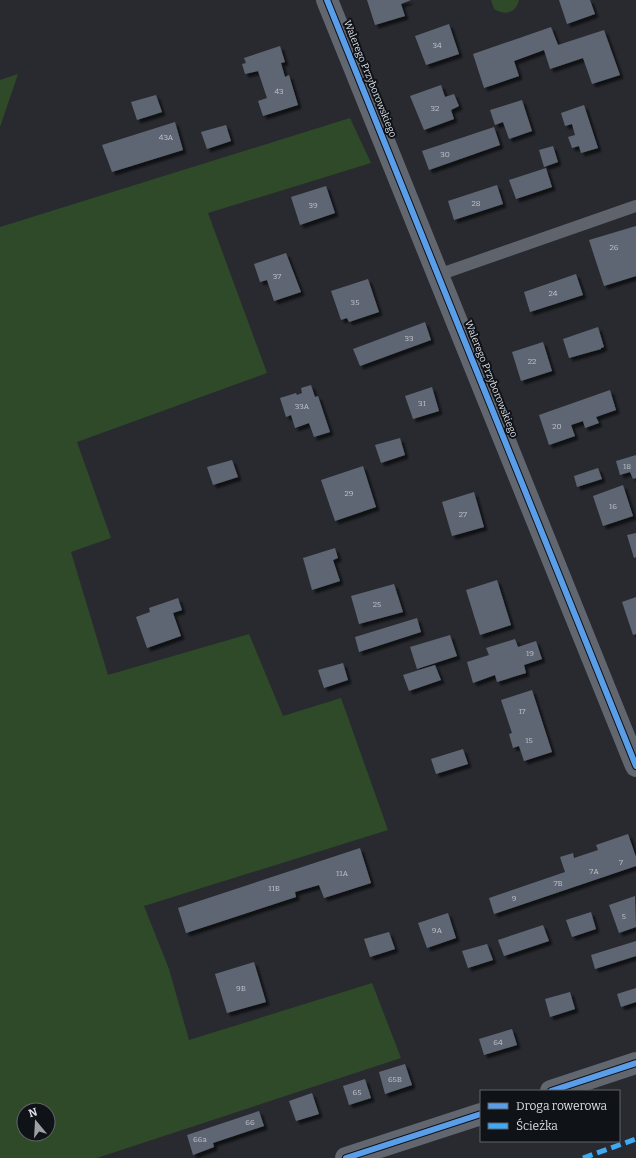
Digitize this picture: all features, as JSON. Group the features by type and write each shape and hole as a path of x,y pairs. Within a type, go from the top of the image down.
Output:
{"street":[{"name":"Walerego Przyborowskiego","path":"327,0 636,766"},
{"path":"554,1090 636,1063"},
{"path":"346,1158 480,1114"}],"lane":[{"path":"438,275 636,206"}],"green space":[{"path":"491,0 519,0 518,4 513,10 506,13 494,9"},
{"path":"18,74 0,127 0,80"},
{"path":"350,118 371,163 208,213 267,373 77,442 111,538 71,552 108,675 249,634 283,716 341,698 388,830 144,906 169,969 189,1040 372,983 401,1058 97,1158 0,1158 0,227"}],"building":[{"path":"367,0 411,0 401,4 405,16 375,25"},
{"path":"559,0 590,0 595,14 567,24"},
{"path":"449,24 459,54 426,65 415,36"},
{"path":"551,27 558,45 604,30 620,75 592,84 583,58 550,69 544,50 514,61 519,76 484,88 473,54"},
{"path":"280,46 285,62 281,63 285,77 289,75 298,105 263,116 258,101 267,98 258,71 245,74 242,64 246,63 244,58"},
{"path":"441,85 445,97 454,94 459,106 451,110 454,119 424,130 410,96"},
{"path":"156,95 162,112 137,120 131,102"},
{"path":"522,100 532,131 509,139 503,122 495,125 490,110"},
{"path":"584,105 598,148 581,153 579,146 572,148 568,137 575,135 572,124 565,126 561,113"},
{"path":"175,122 183,150 112,172 102,145"},
{"path":"226,125 231,141 207,149 201,132"},
{"path":"494,127 500,145 429,170 422,151"},
{"path":"553,146 558,162 544,167 539,150"},
{"path":"546,168 552,187 516,199 509,180"},
{"path":"497,185 503,204 454,220 448,201"},
{"path":"326,186 335,213 300,225 291,197"},
{"path":"636,226 636,276 604,286 589,240"},
{"path":"286,253 301,292 274,301 267,280 260,282 254,264"},
{"path":"576,274 583,295 530,312 524,292"},
{"path":"368,279 379,312 349,322 347,318 341,320 331,291"},
{"path":"425,322 431,340 360,366 353,349"},
{"path":"598,327 604,347 569,358 563,339"},
{"path":"543,342 552,371 521,381 512,352"},
{"path":"311,385 315,397 318,396 330,432 314,437 309,423 295,428 291,415 286,417 280,398 296,393 297,395 302,393 301,388"},
{"path":"432,387 439,411 413,419 405,396"},
{"path":"610,390 616,410 596,417 599,423 585,428 583,421 571,425 575,436 549,445 539,415"},
{"path":"400,438 405,455 381,463 375,445"},
{"path":"636,455 636,478 633,479 630,472 620,475 616,461"},
{"path":"232,460 238,477 213,485 207,467"},
{"path":"363,466 376,507 335,521 321,480"},
{"path":"598,468 602,479 577,487 574,476"},
{"path":"623,485 633,516 603,526 593,496"},
{"path":"474,492 484,527 452,536 442,502"},
{"path":"636,533 636,557 634,558 627,535"},
{"path":"335,548 338,558 333,560 340,581 312,590 303,558"},
{"path":"497,580 511,625 480,635 466,590"},
{"path":"394,584 403,612 359,624 351,596"},
{"path":"636,597 636,634 633,635 622,602"},
{"path":"178,598 182,610 173,613 181,636 147,648 136,617 150,612 149,608"},
{"path":"417,618 421,632 359,652 355,637"},
{"path":"450,635 457,656 417,669 410,647"},
{"path":"515,639 518,647 536,641 542,659 524,665 526,673 497,682 495,675 473,683 467,662 489,655 486,648"},
{"path":"343,663 348,680 324,688 318,670"},
{"path":"435,665 441,680 409,691 403,675"},
{"path":"532,690 552,752 524,761 519,746 513,748 509,734 512,733 501,700"},
{"path":"463,749 468,764 436,774 431,759"},
{"path":"628,834 636,857 636,866 494,914 489,898 565,872 560,857 573,853 574,858 598,850 596,845"},
{"path":"360,848 371,883 324,898 319,885 295,892 296,897 186,933 178,908"},
{"path":"635,896 636,927 619,933 609,905"},
{"path":"591,912 596,929 572,937 566,920"},
{"path":"448,913 456,938 427,948 418,923"},
{"path":"543,925 549,941 504,956 498,940"},
{"path":"389,932 395,949 370,957 364,939"},
{"path":"636,941 636,956 595,969 591,955"},
{"path":"487,944 493,960 468,968 462,951"},
{"path":"254,962 266,1002 227,1013 215,974"},
{"path":"636,988 636,1002 621,1007 617,994"},
{"path":"570,992 575,1009 550,1017 545,999"},
{"path":"512,1029 517,1045 484,1055 479,1039"},
{"path":"405,1064 412,1085 385,1094 379,1072"},
{"path":"365,1079 371,1098 349,1105 343,1086"},
{"path":"312,1093 319,1114 296,1121 289,1101"},
{"path":"259,1111 264,1126 213,1143 214,1147 193,1155 187,1135"}],"marked path":[{"path":"583,1158 636,1139"}],"cycle path":[{"path":"327,0 636,766"},
{"path":"554,1090 636,1063"},
{"path":"346,1158 480,1114"}]}
